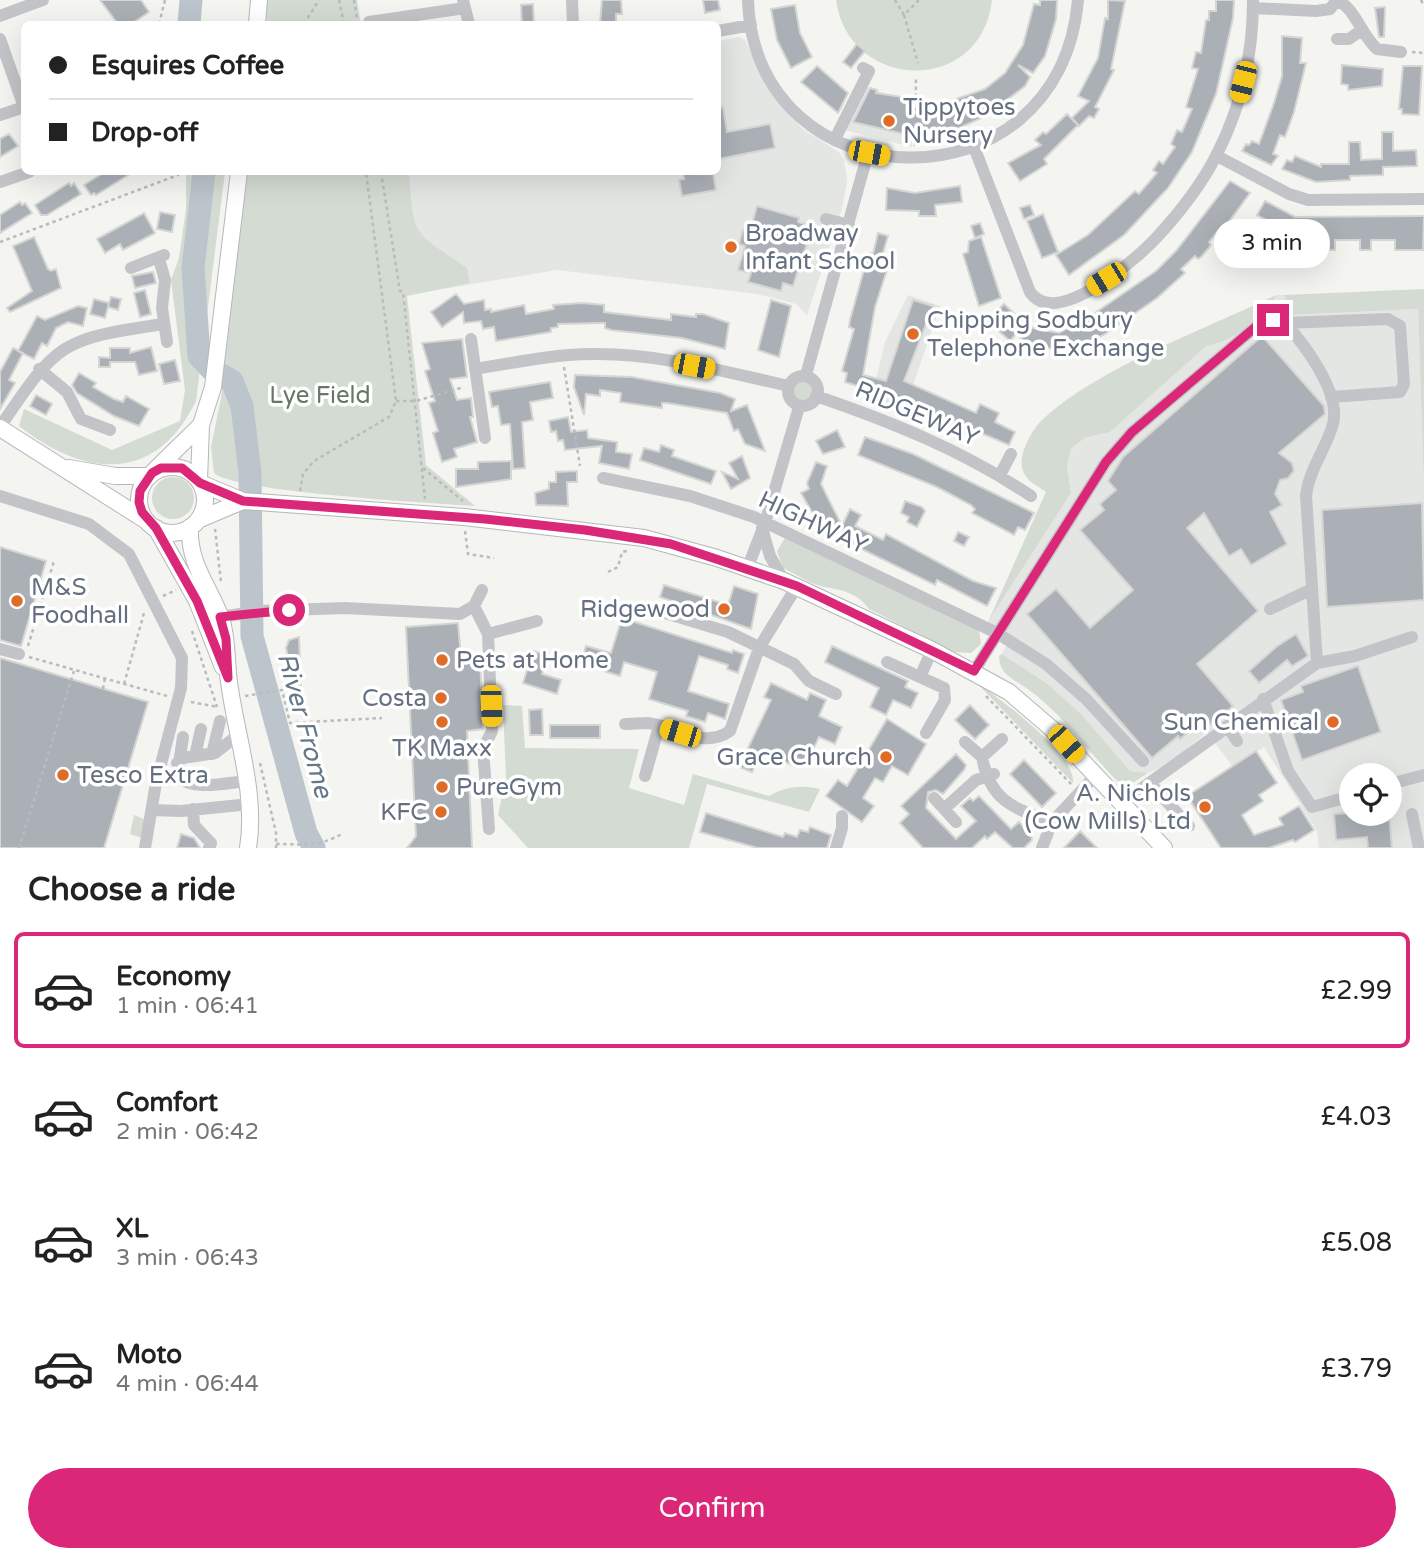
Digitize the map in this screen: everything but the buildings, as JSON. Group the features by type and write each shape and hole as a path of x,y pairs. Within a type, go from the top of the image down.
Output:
{"main road":[{"path":"257,21 259,0"},
{"path":"228,678 226,639 220,617 194,564 194,524 205,501 200,482 201,425 213,387 239,175"},
{"path":"201,425 151,475 140,491 139,502 197,601 239,701 237,736 250,804 248,848"},
{"path":"0,428 152,525 173,533 243,501"},
{"path":"60,466 115,476 151,475 161,468 182,468 200,482 243,501 464,517 634,536 671,544 791,584 974,671 1030,709 1164,848"}],"street":[{"path":"0,16 43,0"},
{"path":"572,0 573,21"},
{"path":"748,0 751,25 767,71 780,92 805,118 835,139 869,153 915,159 955,154 974,147 1011,127 1042,98 1054,80 1071,42 1078,0"},
{"path":"974,147 1030,292 1035,299 1049,305 1067,302 1106,279 1156,239 1191,196 1217,156 1240,97 1252,38 1253,4 1315,11 1330,9 1337,0 1348,7 1360,31 1377,49 1401,52"},
{"path":"375,21 464,4 468,21"},
{"path":"721,31 751,25"},
{"path":"1337,39 1349,39 1360,31"},
{"path":"0,39 21,98"},
{"path":"835,139 869,71 863,68"},
{"path":"0,115 21,108"},
{"path":"806,375 869,153"},
{"path":"1217,156 1289,194 1308,200 1424,200"},
{"path":"0,182 21,175"},
{"path":"826,219 849,225"},
{"path":"131,268 161,257 165,280 162,308 167,342"},
{"path":"974,671 1106,462 1132,432 1259,324 1273,320 1285,323 1388,319 1400,326 1404,384 1400,392 1331,397"},
{"path":"1285,323 1307,347 1335,411 1332,425 1308,480 1317,663"},
{"path":"0,428 39,369 65,346 98,334 164,324"},
{"path":"471,339 485,438"},
{"path":"475,369 562,356 603,354 667,360 789,386"},
{"path":"39,369 67,392 80,419 110,430"},
{"path":"806,375 816,382 816,396 810,406 799,407 789,399 789,386 798,376 806,375"},
{"name":"RIDGEWAY","path":"816,396 917,434 1000,475 1031,495"},
{"path":"747,569 764,526 799,407"},
{"name":"RIDGEWAY","path":"1000,475 1010,454"},
{"name":"HIGHWAY","path":"603,478 690,495 997,633 1046,664 1087,699 1143,761"},
{"path":"0,495 89,524 129,554 182,658 179,700 156,783 145,848"},
{"path":"625,724 659,726 700,739 721,737 730,731 759,648 791,584 770,556 764,526"},
{"path":"1270,610 1312,589"},
{"path":"220,617 260,611 345,608 460,614 474,606 482,590"},
{"path":"474,606 488,634 492,731 483,749 489,829"},
{"path":"652,609 728,632 794,664 809,681 836,694"},
{"path":"488,634 537,621"},
{"path":"1120,804 1263,699 1317,663 1355,656 1412,637"},
{"path":"0,649 19,654"},
{"path":"920,677 932,650"},
{"path":"887,662 944,688 945,700 926,733"},
{"path":"1263,699 1288,771 1301,793 1312,807 1339,799"},
{"path":"645,776 659,726"},
{"path":"1227,726 1237,741"},
{"path":"195,757 201,729"},
{"path":"195,757 201,729"},
{"path":"195,757 201,729"},
{"path":"237,736 195,757 177,777 183,782 202,784 246,781"},
{"path":"982,757 1002,739"},
{"path":"965,743 982,757 990,776 1008,804 1052,822"},
{"path":"1402,781 1424,775"},
{"path":"944,809 976,780 990,776"},
{"path":"1042,848 1052,822 1095,776"},
{"path":"1150,783 1189,826"},
{"path":"934,798 956,822"},
{"path":"152,810 250,804"},
{"path":"194,809 194,825 211,843 209,848"},
{"path":"1412,814 1419,848"},
{"path":"836,848 842,828 842,816"}],"path":[{"path":"160,21 165,0"},
{"path":"306,21 319,0"},
{"path":"339,0 343,21"},
{"path":"354,0 363,21"},
{"path":"895,0 904,15 918,63"},
{"path":"904,15 919,0"},
{"path":"1421,0 1424,6"},
{"path":"915,159 916,76"},
{"path":"0,242 178,175"},
{"path":"290,494 300,495 303,474 314,460 389,417 396,401 366,175"},
{"path":"381,175 400,291 403,292 426,514"},
{"path":"562,356 580,466"},
{"path":"396,401 416,401 477,383"},
{"path":"423,467 466,504 464,517 468,554 494,558"},
{"path":"608,572 618,568 622,552 630,550 634,536"},
{"path":"54,561 25,656 179,700 217,707 282,690 290,723 382,718"},
{"path":"124,684 147,604 179,588"},
{"path":"19,848 74,670"},
{"path":"103,689 105,678"},
{"path":"983,693 1079,792"},
{"path":"276,846 324,844 344,833"}],"shaded area":[{"path":"739,37 745,40 768,89 786,112 804,130 839,152 844,160 847,181 842,209 807,315 796,304 758,294 557,270 407,295 387,175 721,175 721,40"},
{"path":"865,87 901,99 902,104 903,97 914,99 912,147 845,130"},
{"path":"908,295 940,306 904,412 871,401 885,342"},
{"path":"1276,295 1284,295 1290,315 1418,309 1424,489 1424,848 1319,848 1317,831 1264,747 1233,767 1207,732 1167,765 1148,773 1130,771 1081,714 1049,685 1002,654 1011,635 988,622 1071,493 1067,466 1071,450 1085,438 1110,432 1206,345 1269,309"}],"green space":[{"path":"267,0 357,0 360,21 266,21"},
{"path":"836,0 992,0 983,31 965,53 941,66 915,70 888,66 864,52 846,30"},
{"path":"186,175 225,175 196,401 179,428 160,448 139,459 117,464 93,463 68,455 19,426 24,409 112,450 180,421 185,390 171,280 179,258 186,209"},
{"name":"Lye Field","path":"246,175 409,175 412,210 419,231 435,246 467,268 470,283 407,296 426,465 475,506 295,491 229,480 214,473 211,447 221,398"},
{"path":"1424,289 1424,489 1418,309 1290,315 1284,295"},
{"path":"1276,295 1256,320 1236,335 1206,346 1110,432 1085,438 1071,449 1067,466 1071,493 988,622 1046,492 1027,478 1022,465 1027,443 1039,423 1093,382 1154,350"},
{"path":"802,381 809,384 812,391 809,398 802,401 795,398 792,391 795,384"},
{"path":"173,477 188,483 194,498 188,513 173,519 158,513 152,498 158,483"},
{"path":"785,538 979,629 981,644 971,653 955,652 869,609 855,596 814,584 783,568 777,551"},
{"path":"1002,654 1049,685 1081,714 1130,771 1148,773 1134,782 1117,781 1051,708 1007,674 1001,667 999,656"},
{"path":"976,682 1050,743 1071,771 1073,783"},
{"path":"503,705 522,706 525,748 639,749 629,788 684,805 693,774 769,796 794,787 820,789 809,812 707,784 689,848 528,848 498,815 506,777"},
{"path":"134,815 146,820 142,838 130,834"}],"waterway":[{"name":"River Frome","path":"189,21 191,0"},
{"name":"River Frome","path":"204,175 193,268 199,356 211,369 232,381 242,406 250,473 252,636 306,833 314,848"}],"place":[{"name":"Tippytoes Nursery","path":"889,121"},
{"name":"Broadway Infant School","path":"731,247"},
{"name":"Chipping Sodbury Telephone Exchange","path":"913,334"},
{"name":"M&S Foodhall","path":"17,601"},
{"name":"Ridgewood","path":"724,609"},
{"name":"Pets at Home","path":"442,660"},
{"name":"Costa","path":"441,698"},
{"name":"TK Maxx","path":"442,722"},
{"name":"Sun Chemical","path":"1333,722"},
{"name":"Grace Church","path":"886,757"},
{"name":"Tesco Extra","path":"63,775"},
{"name":"PureGym","path":"442,787"},
{"name":"A. Nichols (Cow Mills) Ltd","path":"1205,807"},
{"name":"KFC","path":"441,812"}],"route":[{"path":"289,610 220,617 226,639 228,678 197,601 156,528 147,522 142,512 140,491 152,473 161,468 182,468 192,473 200,483 243,501 485,519 585,530 671,544 797,586 974,671 1106,462 1132,432 1259,324 1273,320"}]}
